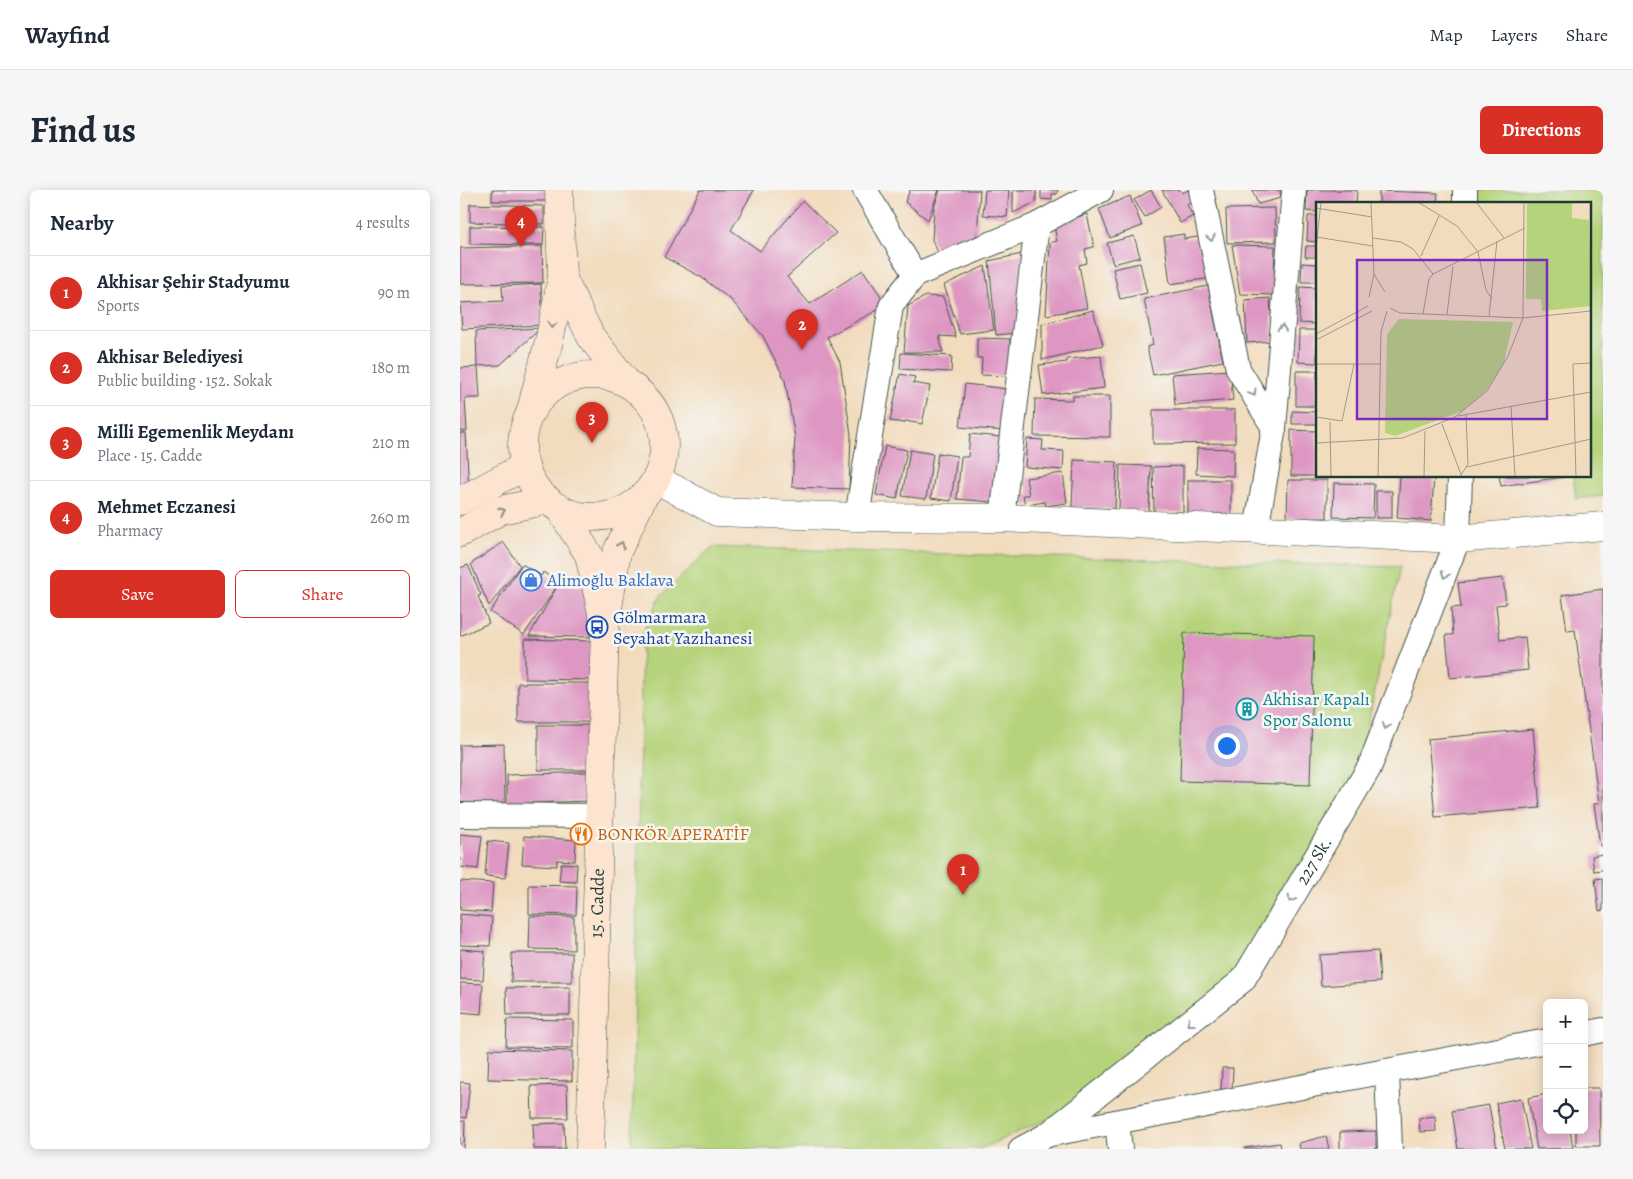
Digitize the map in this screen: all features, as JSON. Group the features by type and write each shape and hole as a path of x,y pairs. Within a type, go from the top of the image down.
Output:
{"main road":[{"path":"559,190 562,277 550,337 524,429 522,448 525,466 532,483 554,504 580,516 603,516 624,510 650,488 664,458 664,436 658,414 645,396 627,383 591,337 562,277"},
{"path":"530,412 544,394 562,382 577,377 584,375 606,376 627,383"},
{"path":"460,501 525,466"},
{"name":"15. Cadde","path":"590,1149 605,627 618,552 650,488"},
{"path":"460,534 501,510 554,504"},
{"name":"15. Cadde","path":"554,504 589,555 605,627"}],"street":[{"path":"865,190 915,275"},
{"path":"857,517 891,306 915,275 1037,225 1101,190"},
{"path":"1201,190 1238,369 1274,428"},
{"path":"1256,530 1274,428 1294,190"},
{"path":"1002,518 1037,225"},
{"name":"227 Sk.","path":"1021,1149 1047,1135 1243,980 1369,768 1458,540 1460,478"},
{"path":"650,488 717,512 857,517 1002,518 1458,540 1603,526"},
{"path":"460,815 600,816"},
{"path":"1588,1033 1603,1030"},
{"path":"1047,1135 1543,1042"},
{"path":"1387,1071 1390,1149"},
{"path":"1117,1122 1120,1149"}],"green space":[{"path":"1479,190 1603,190 1603,496 1576,499 1573,478 1590,478 1590,202 1479,202"},
{"path":"712,547 1400,567 1367,730 1343,813 1238,977 1091,1100 980,1149 632,1149 642,634 660,597"}],"building":[{"path":"492,190 549,190 549,201 492,201"},
{"path":"700,190 754,190 731,230 760,251 803,201 836,233 787,277 810,304 863,270 887,305 827,337 840,362 851,435 849,489 792,487 795,438 785,380 763,336 731,300 701,277 664,257"},
{"path":"910,190 939,190 928,220 905,202"},
{"path":"940,190 980,190 977,236 939,254 932,240 934,207"},
{"path":"985,190 1009,190 1007,217 983,215"},
{"path":"1013,190 1036,190 1036,202 1013,213"},
{"path":"1041,190 1058,190 1057,194 1052,194 1052,200 1041,199"},
{"path":"1151,190 1161,207 1145,217 1134,200"},
{"path":"1162,190 1180,190 1182,193 1188,190 1194,201 1187,205 1193,216 1180,223"},
{"path":"1252,190 1280,190 1281,198 1258,204"},
{"path":"1307,190 1357,190 1356,202 1316,202 1316,212 1306,211"},
{"path":"1379,191 1438,193 1437,202 1379,202"},
{"path":"1130,196 1142,226 1110,238 1099,209"},
{"path":"470,204 544,206 544,224 470,222"},
{"path":"1275,208 1276,242 1227,243 1226,209"},
{"path":"1087,214 1094,247 1085,249 1087,263 1079,265 1087,308 1046,315 1050,243 1057,241 1054,225"},
{"path":"1308,216 1316,216 1316,242 1307,241"},
{"path":"470,226 544,227 543,245 470,244"},
{"path":"1184,234 1184,239 1206,236 1212,278 1170,284 1164,237"},
{"path":"1134,236 1140,257 1113,264 1107,243"},
{"path":"1232,245 1275,246 1274,295 1240,294"},
{"path":"542,246 543,283 460,284 460,248"},
{"path":"1306,246 1316,246 1316,257 1305,257"},
{"path":"1022,254 1016,333 996,335 989,261"},
{"path":"1140,263 1147,293 1120,299 1113,269"},
{"path":"1302,263 1316,264 1316,282 1301,282"},
{"path":"985,266 994,330 960,334 944,285"},
{"path":"541,284 543,325 462,329 460,303 503,301 502,286"},
{"path":"1208,286 1223,361 1153,375 1147,347 1153,345 1144,299"},
{"path":"1300,287 1316,288 1316,324 1299,323"},
{"path":"926,296 943,297 956,337 939,336 943,352 904,352 908,306"},
{"path":"1270,298 1273,341 1247,343 1245,300"},
{"path":"1093,310 1103,345 1042,360 1042,324"},
{"path":"541,328 500,365 477,366 476,331"},
{"path":"1299,330 1316,330 1316,363 1298,362"},
{"path":"977,338 1010,339 1010,376 981,375 982,358 977,358"},
{"path":"901,353 952,356 951,372 900,369"},
{"path":"1101,356 1104,388 1043,395 1039,365 1067,362 1067,359"},
{"path":"478,367 480,398 465,398 467,431 460,431 460,368"},
{"path":"1230,370 1233,400 1175,405 1172,374"},
{"path":"1296,371 1316,371 1316,406 1296,406"},
{"path":"900,374 915,377 913,383 930,386 922,424 890,421"},
{"path":"965,384 1008,389 1004,431 960,427"},
{"path":"1073,396 1110,396 1110,437 1034,436 1035,399 1073,400"},
{"path":"1153,410 1235,410 1235,443 1153,444"},
{"path":"1292,411 1316,412 1316,424 1292,424"},
{"path":"1291,430 1316,431 1316,476 1291,476"},
{"path":"460,433 466,433 469,492 460,496"},
{"path":"970,434 1001,437 996,495 992,495 992,502 957,499 961,457 968,457"},
{"path":"1027,439 1043,440 1042,450 1064,451 1063,470 1025,467"},
{"path":"885,446 907,450 897,499 876,495"},
{"path":"1197,448 1234,449 1233,476 1196,474"},
{"path":"910,450 933,454 926,499 902,496"},
{"path":"938,453 957,456 951,501 931,498"},
{"path":"1074,460 1117,462 1115,509 1072,507"},
{"path":"1120,465 1151,466 1149,511 1119,510"},
{"path":"1183,466 1183,512 1154,512 1153,467"},
{"path":"1063,473 1067,503 1046,506 1045,502 1025,505 1023,495 1029,495 1026,478"},
{"path":"1400,478 1434,478 1431,521 1397,518"},
{"path":"1499,478 1556,478 1501,486"},
{"path":"1188,480 1231,480 1231,514 1188,514"},
{"path":"1288,480 1327,480 1327,518 1287,518"},
{"path":"1334,483 1374,484 1373,518 1333,517"},
{"path":"1376,491 1392,491 1392,518 1376,518"},
{"path":"503,542 520,566 489,606 471,564"},
{"path":"522,564 541,576 543,572 559,583 524,635 490,612"},
{"path":"468,565 481,595 478,596 489,623 460,636 460,568"},
{"path":"1503,578 1506,604 1496,605 1500,640 1525,637 1528,670 1450,678 1446,635 1453,635 1451,608 1461,607 1458,583"},
{"path":"559,583 591,587 590,637 529,636"},
{"path":"1603,589 1603,846 1600,846 1594,804 1599,803 1575,630 1567,631 1562,595"},
{"name":"Akhisar Kapalı Spor Salonu","path":"1184,633 1314,636 1310,785 1180,781"},
{"path":"525,639 591,641 590,680 525,679"},
{"path":"518,683 590,683 590,722 518,722"},
{"path":"538,725 589,725 589,770 538,770"},
{"path":"1533,729 1540,808 1435,817 1428,739"},
{"path":"504,744 505,804 460,805 460,745"},
{"path":"588,772 589,801 507,804 507,775"},
{"path":"460,834 482,836 478,869 460,867"},
{"path":"524,836 576,840 575,861 557,860 557,866 522,864"},
{"path":"488,841 509,843 505,878 485,876"},
{"path":"1603,854 1603,870 1594,871 1592,856"},
{"path":"561,863 577,864 576,882 559,881"},
{"path":"1603,878 1603,910 1599,911 1595,879"},
{"path":"460,881 493,883 491,912 460,910"},
{"path":"529,885 577,886 576,915 529,914"},
{"path":"460,914 492,917 490,946 460,945"},
{"path":"530,916 574,917 574,950 529,949"},
{"path":"460,949 485,951 483,980 460,979"},
{"path":"1378,951 1380,982 1321,986 1319,955"},
{"path":"512,953 572,953 572,982 511,982"},
{"path":"460,983 483,984 481,1014 460,1012"},
{"path":"570,987 570,1015 507,1015 506,988"},
{"path":"507,1019 573,1020 573,1048 506,1047"},
{"path":"489,1049 572,1051 572,1081 488,1079"},
{"path":"1222,1068 1233,1068 1232,1092 1221,1091"},
{"path":"460,1082 470,1083 466,1118 460,1117"},
{"path":"567,1085 568,1118 532,1118 531,1086"},
{"path":"1588,1088 1599,1088 1600,1146 1576,1146 1576,1134 1588,1134"},
{"path":"1543,1095 1543,1134 1571,1134 1573,1148 1537,1149 1528,1098"},
{"path":"1521,1098 1531,1149 1505,1149 1496,1103"},
{"path":"1489,1105 1497,1149 1458,1149 1452,1111"},
{"path":"1435,1116 1436,1131 1420,1132 1419,1118"},
{"path":"460,1121 465,1121 464,1149 460,1149"},
{"path":"564,1123 565,1149 534,1149 533,1124"},
{"path":"1376,1131 1376,1149 1340,1149 1340,1132"},
{"path":"1326,1136 1329,1149 1300,1149 1299,1143"},
{"path":"1280,1143 1281,1149 1244,1149 1244,1148"}],"place":[{"name":"Mehmet Eczanesi","path":"521,247"},
{"name":"Akhisar Belediyesi","path":"802,350"},
{"name":"Milli Egemenlik Meydanı","path":"592,443"},
{"name":"Alimoğlu Baklava","path":"531,580"},
{"name":"Gölmarmara Seyahat Yazıhanesi","path":"597,627"},
{"name":"Akhisar Kapalı Spor Salonu","path":"1247,709"},
{"name":"BONKÖR APERATİF","path":"581,834"},
{"name":"Akhisar Şehir Stadyumu","path":"963,895"}]}
